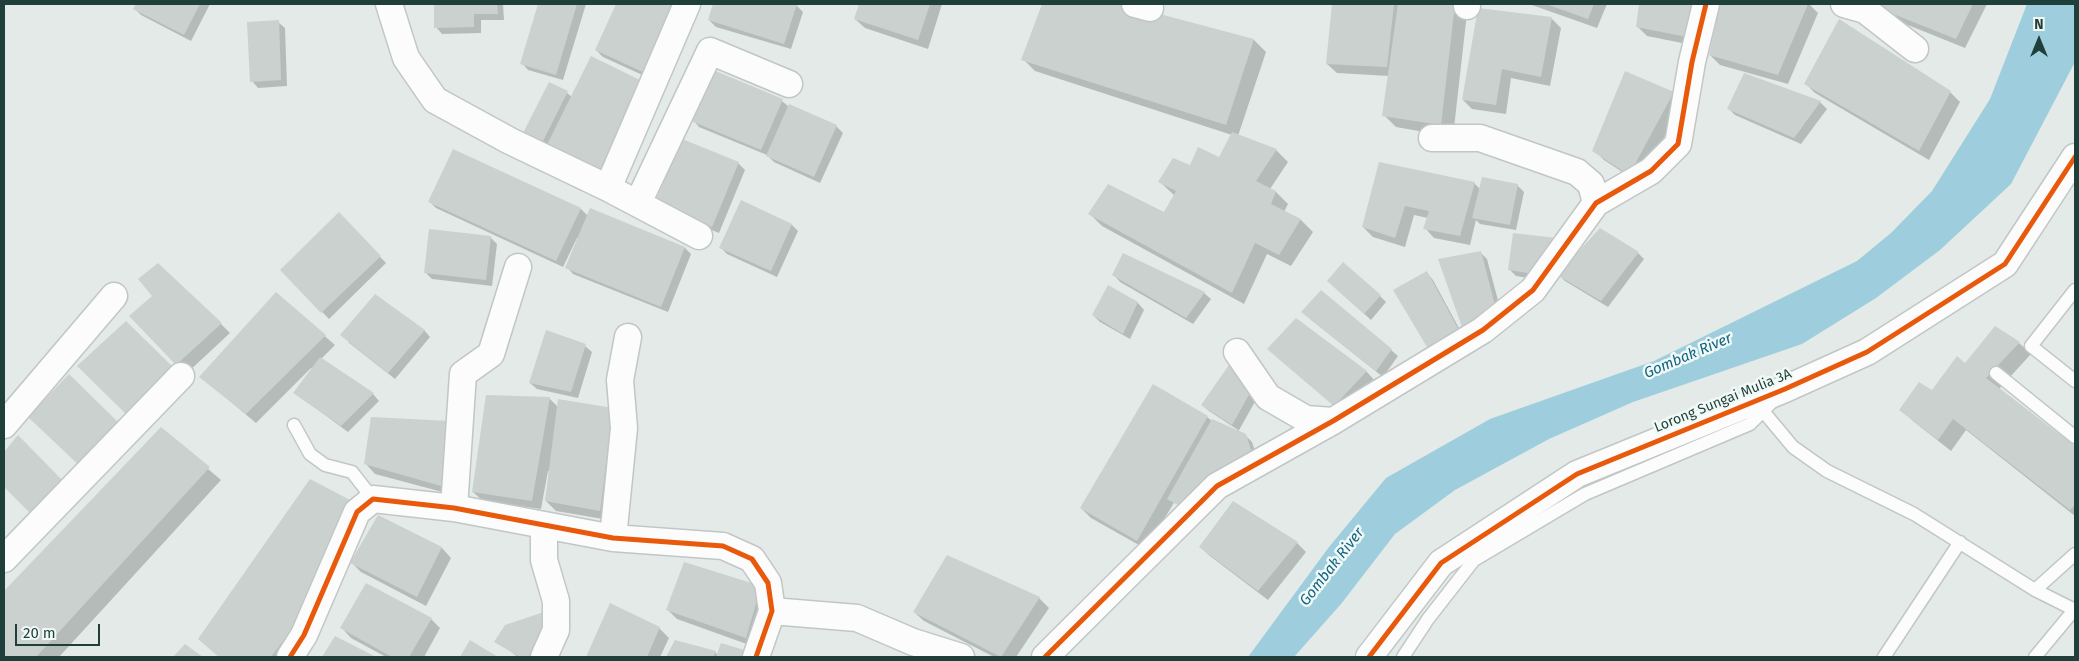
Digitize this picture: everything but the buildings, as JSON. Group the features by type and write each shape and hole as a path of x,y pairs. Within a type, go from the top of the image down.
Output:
{"street":[{"path":"389,4 406,58 435,100 510,141 608,188 699,236"},
{"path":"608,188 687,4"},
{"path":"1045,657 1217,486 1333,421 1483,330 1533,290 1596,202 1651,171 1678,144 1692,62 1706,4"},
{"path":"1844,4 1865,10 1914,49"},
{"path":"638,204 710,51 789,84"},
{"path":"1432,138 1480,138 1577,172 1591,184 1596,202"},
{"name":"Lorong Sungai Mulia 3A","path":"1369,657 1441,563 1577,474 1868,352 2004,264 2075,157"},
{"path":"454,508 463,374 491,354 518,267"},
{"path":"4,425 114,296"},
{"path":"613,538 624,428 620,380 628,338"},
{"path":"1237,352 1268,397 1306,420 1333,421"},
{"path":"4,559 181,376"},
{"path":"290,657 304,636 357,512 373,499 454,508 613,538 723,546 752,559 768,584 772,611 756,657"},
{"path":"544,525 544,560 556,601 556,630 544,657"},
{"path":"772,611 857,618 913,642 961,657"}],"lane":[{"path":"2075,290 2031,346 2075,381"},
{"path":"1996,373 2075,437"},
{"name":"Lorong Sungai Mulia 3A","path":"1403,657 1428,619 1474,560 1585,494 1750,424 1785,388"},
{"path":"1763,411 1793,447 1827,470 1914,514 2035,590 2075,610 2035,657"},
{"path":"294,425 310,454 325,465 352,472 373,499"},
{"path":"1884,657 1960,542"},
{"path":"2035,590 2075,554"}],"water":[{"name":"Gombak River","path":"2027,4 2075,4 2075,62 2011,184 1940,250 1876,298 1802,344 1633,402 1549,439 1455,490 1395,534 1341,604 1294,657 1248,657 1329,547 1386,478 1490,419 1654,361 1857,261 1891,233 1932,191 1990,99"}],"cycle path":[{"path":"1045,657 1217,486 1333,421 1483,330 1533,290 1596,203 1651,171 1678,144 1692,62 1706,4"},
{"path":"1369,657 1441,563 1577,474 1785,389 1867,352 2005,264 2075,157"},
{"path":"290,657 304,635 357,512 373,499 454,508 613,538 723,546 752,559 768,583 772,611 756,657"}]}
